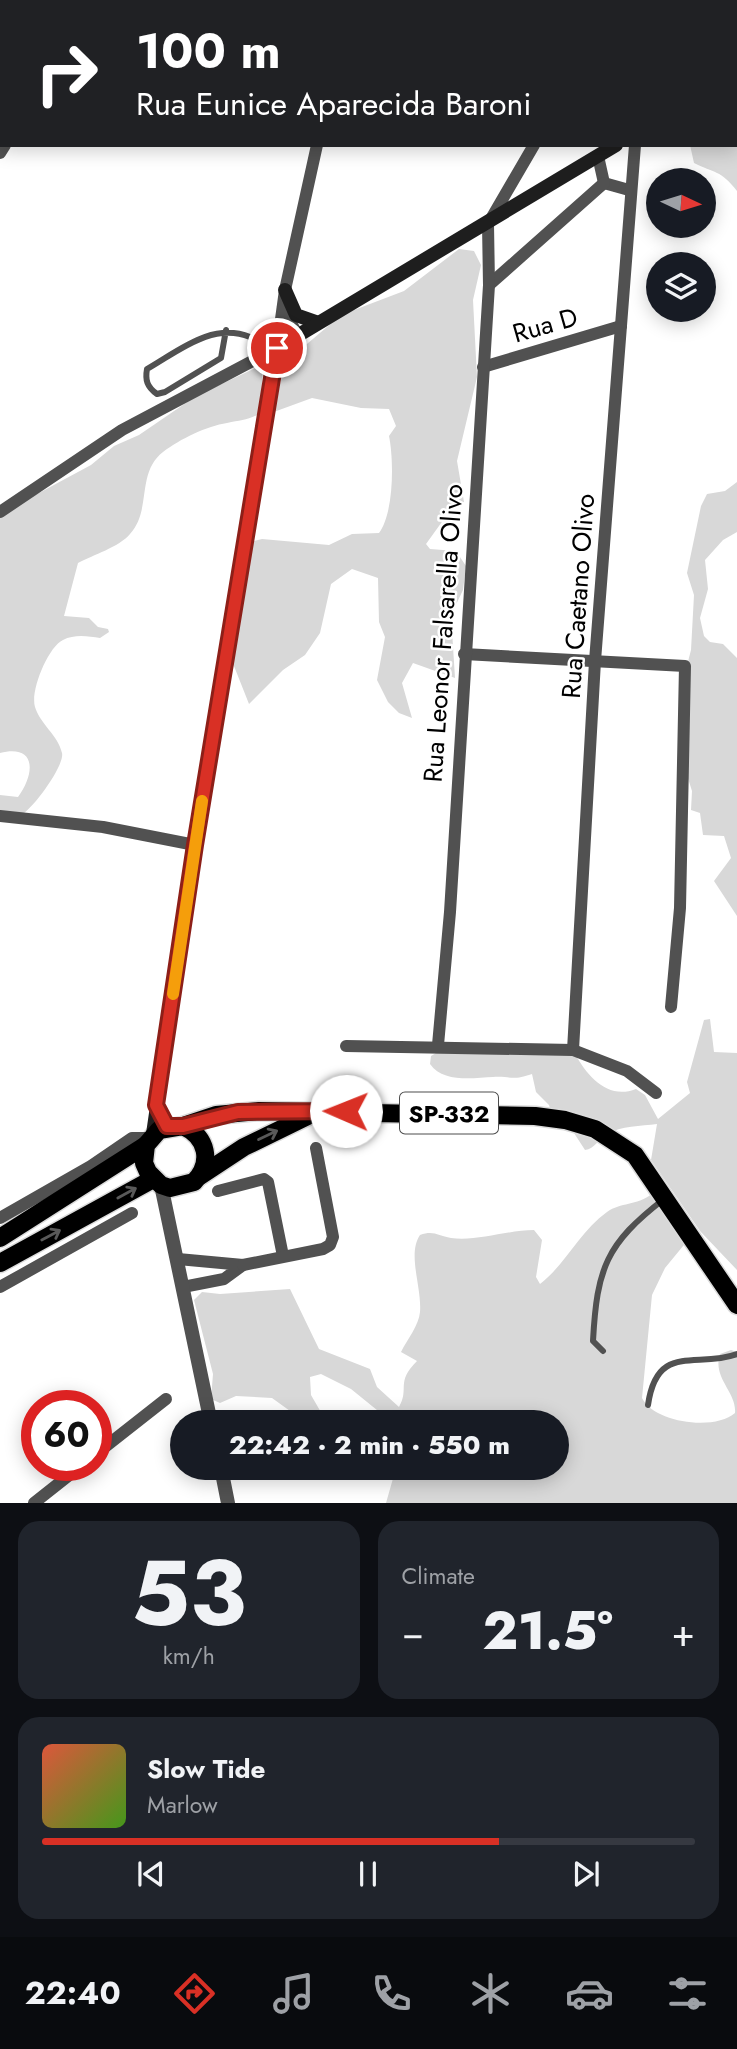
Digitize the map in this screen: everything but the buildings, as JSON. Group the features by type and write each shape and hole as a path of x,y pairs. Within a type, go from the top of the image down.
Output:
{"main road":[{"path":"164,1184 145,1163 160,1134 156,1105 195,845 277,348 316,322 488,223 613,147"},
{"path":"285,290 296,315 316,322"},
{"name":"SP-332","path":"200,1176 244,1147 319,1111"},
{"name":"SP-332","path":"0,1238 160,1134 238,1112 535,1116 565,1120 595,1129 626,1147 666,1198 737,1305"},
{"path":"0,1263 164,1184 200,1176 206,1156 200,1137 160,1134"}],"street":[{"path":"0,512 122,430 277,348 285,290 317,147"},
{"path":"488,223 533,147"},
{"name":"Rua Caetano Olivo","path":"573,1050 595,661 629,190 635,147"},
{"path":"598,156 604,183"},
{"path":"604,183 629,190"},
{"path":"489,285 604,183"},
{"name":"Rua Leonor Falsarella Olivo","path":"438,1045 450,912 489,285 488,223"},
{"path":"282,308 297,334"},
{"name":"Rua D","path":"483,367 621,327"},
{"path":"464,654 685,666 680,908 671,1007"},
{"path":"0,816 103,827 195,845"},
{"path":"346,1046 438,1045 573,1050 627,1071 656,1093"},
{"path":"0,1218 90,1167 132,1138 160,1134"},
{"path":"178,1259 243,1265 323,1249 330,1245 333,1237 316,1148"},
{"path":"218,1191 254,1180 264,1179 268,1182 283,1256"},
{"path":"164,1184 208,1410"},
{"path":"0,1287 132,1213"},
{"path":"183,1287 224,1279 243,1265"},
{"path":"112,1441 166,1399"},
{"path":"223,1480 228,1503"},
{"path":"34,1503 62,1481"}],"lane":[{"path":"226,330 220,358 166,392 157,394 152,390 145,380 147,369 200,339 226,330 250,337"},
{"path":"603,1351 593,1341 596,1298 614,1245 632,1224 666,1198"},
{"path":"648,1405 651,1382 662,1369 684,1360 737,1354"}],"shaded area":[{"path":"690,147 737,147 737,191 716,173 716,168 705,168 694,163"},
{"path":"459,249 474,251 481,265 473,300 477,377 457,461 464,502 444,519 426,544 430,549 456,551 466,566 463,590 451,615 455,678 413,663 402,683 412,718 399,713 388,702 377,680 385,637 379,622 378,578 352,569 331,584 320,633 305,655 283,670 249,704 232,661 250,542 262,539 329,545 352,534 379,533 388,513 390,500 392,458 389,436 396,426 389,409 361,408 312,398 271,413 287,361 341,315 404,291"},
{"path":"262,365 263,412 202,430 163,452 150,470 141,514 130,534 113,547 78,563 64,616 89,618 98,627 108,629 109,632 100,638 67,638 57,644 46,660 35,691 35,707 60,747 62,759 47,786 26,811 19,816 0,818 0,795 18,797 30,771 26,757 21,753 0,753 0,514 91,465 114,446 139,435 196,396"},
{"path":"737,482 737,532 723,540 705,560 708,589 700,618 704,636 710,642 723,644 737,658 737,916 714,881 731,858 724,836 703,835 700,813 691,810 692,791 678,747 683,681 691,650 694,595 687,573 701,506 707,494 725,491"},
{"path":"710,1019 714,1052 737,1053 737,1270 700,1231 651,1160 657,1124 618,1129 585,1150 574,1133 556,1128 549,1105 536,1092 532,1074 516,1078 459,1078 443,1074 430,1064 431,1056 436,1053 575,1054 586,1071 608,1089 626,1092 636,1089 645,1095 658,1119 690,1093 687,1082 704,1020"},
{"path":"652,1194 688,1240 665,1268 652,1295 642,1398 649,1407 659,1413 686,1422 726,1419 735,1413 735,1405 718,1363 720,1354 731,1350 737,1352 737,1503 386,1503 393,1480 569,1480 569,1410 377,1410 351,1389 321,1374 310,1377 311,1395 320,1410 289,1410 272,1398 236,1396 220,1403 211,1399 213,1374 194,1300 202,1292 220,1294 290,1289 319,1349 370,1369 377,1387 399,1407 406,1375 417,1361 401,1352 420,1312 415,1252 420,1235 433,1233 460,1239 534,1230 542,1240 536,1277 540,1284 558,1267 597,1220 607,1212"}],"slow traffic":[{"path":"173,994 202,801"}],"route":[{"path":"277,348 195,845 156,1105 167,1126 183,1126 216,1115 238,1112 346,1111"}]}
